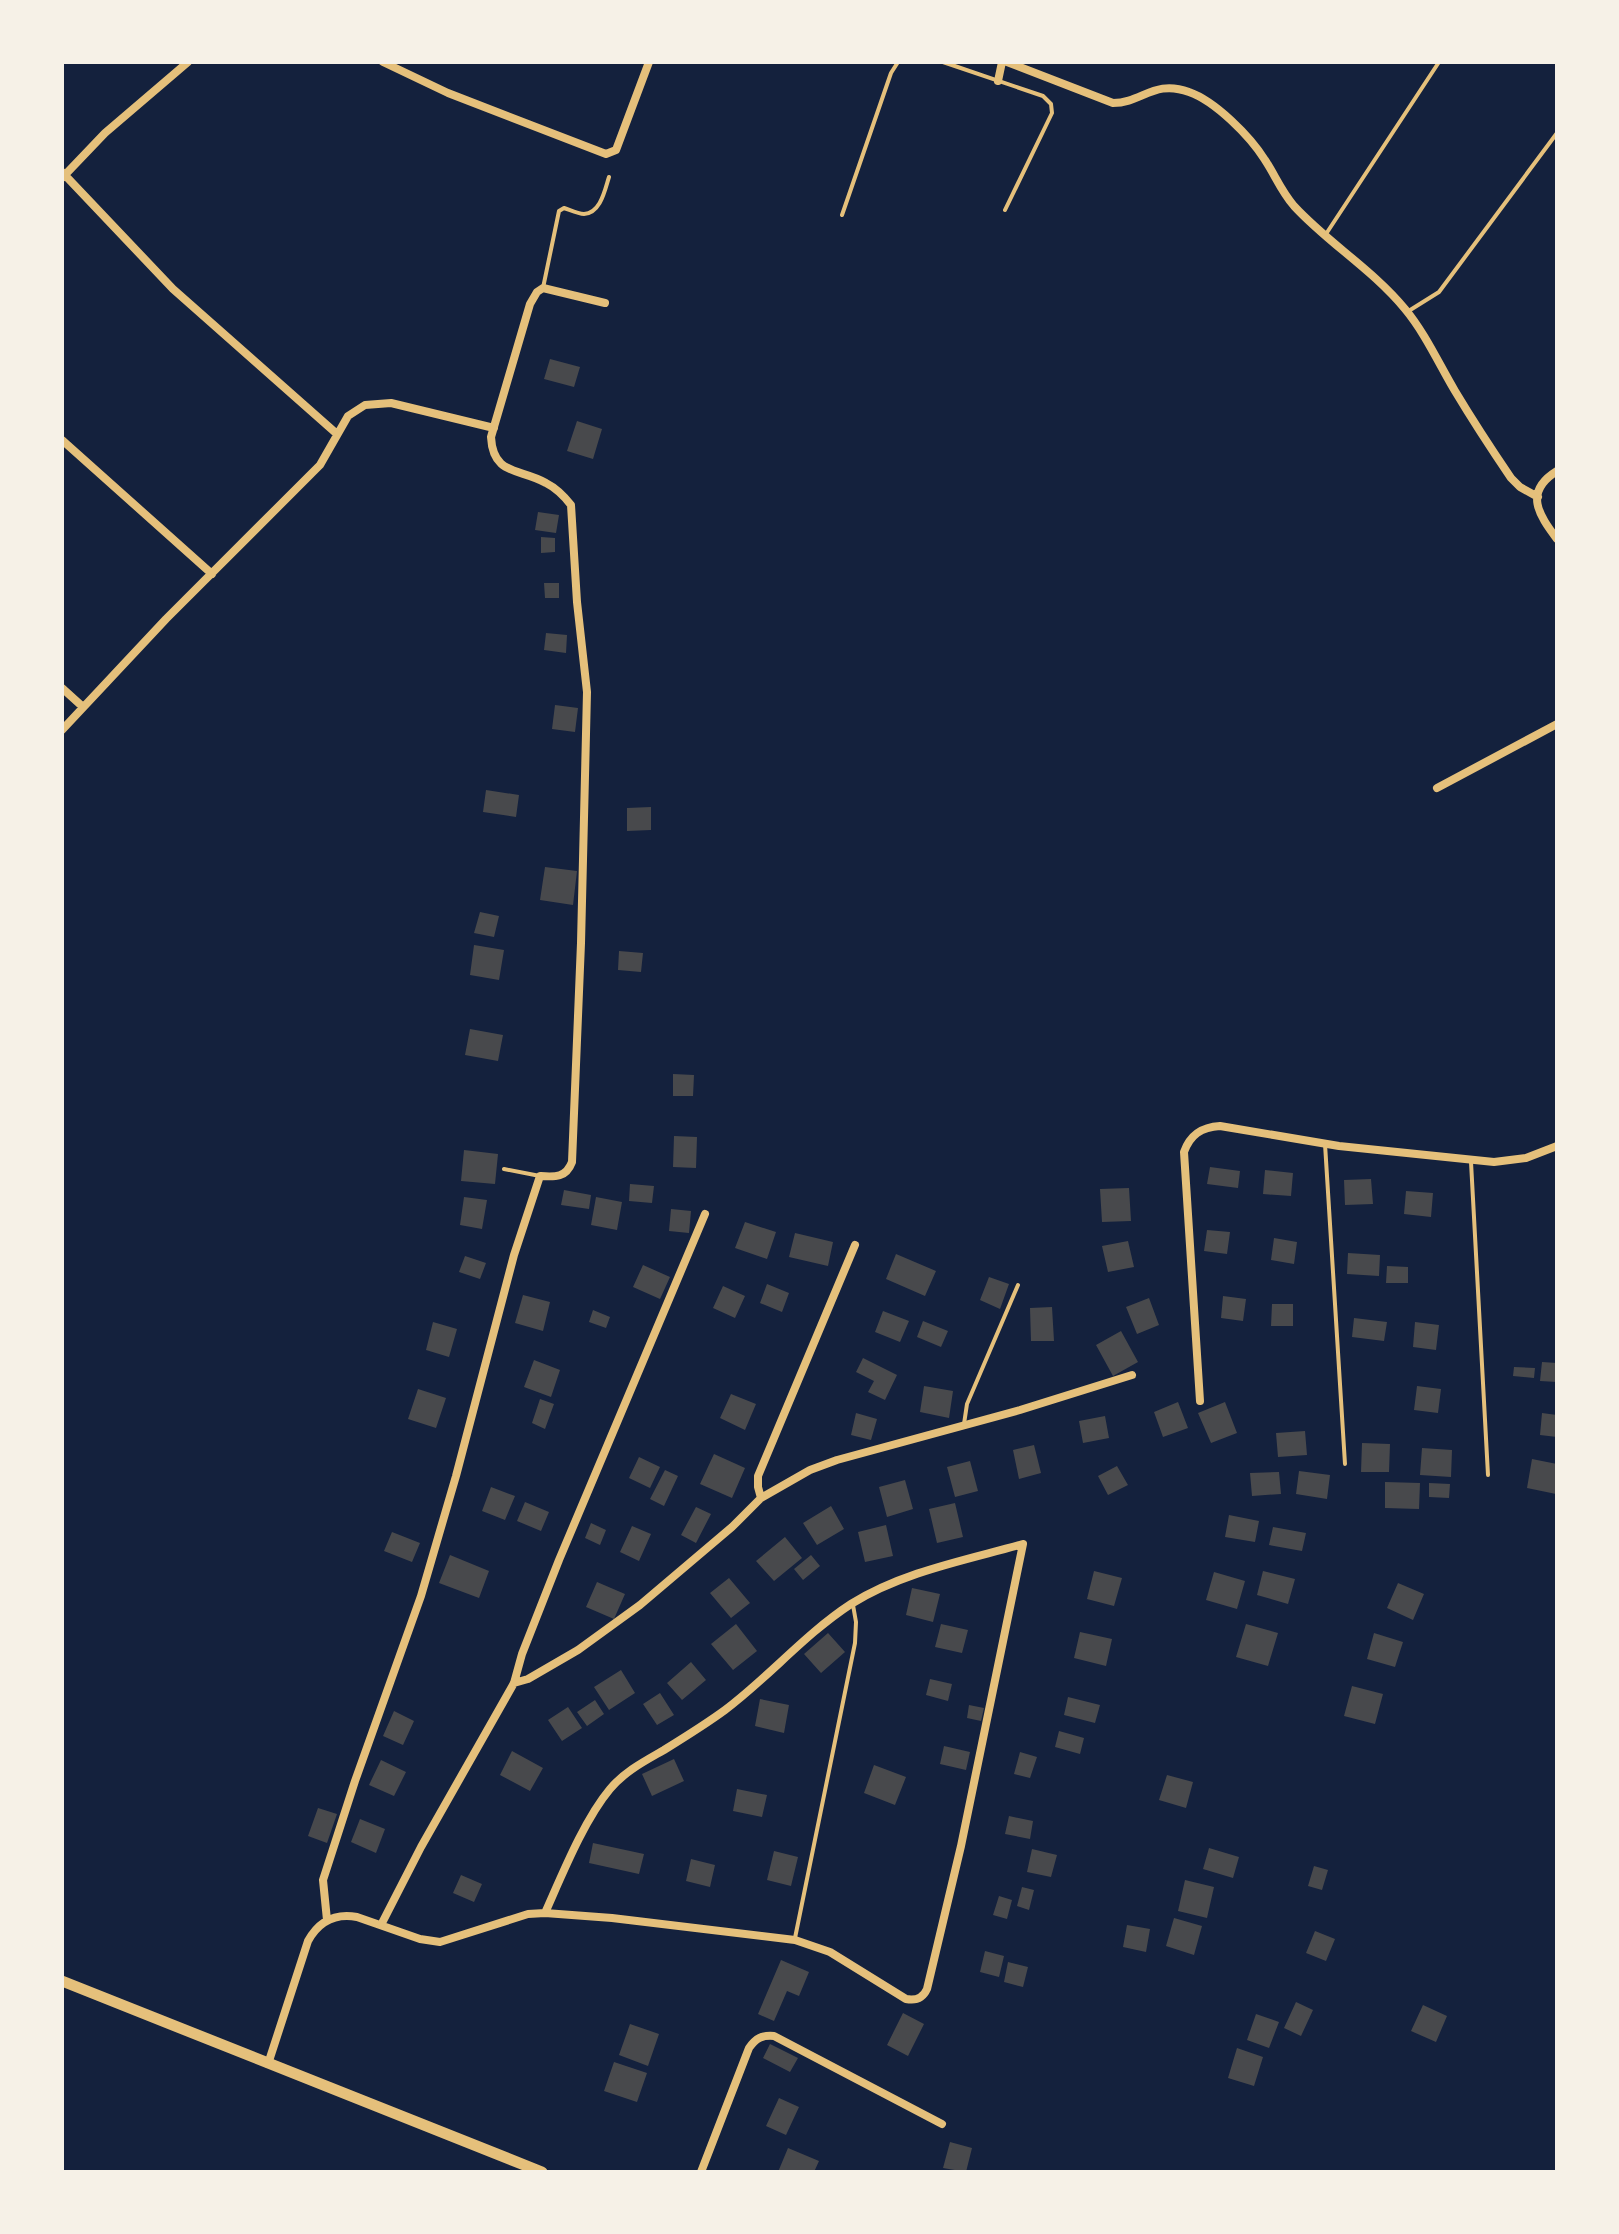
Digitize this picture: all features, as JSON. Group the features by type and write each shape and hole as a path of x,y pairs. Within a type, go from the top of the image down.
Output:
{"street":[{"path":"188,62 105,133 63,175 173,289 337,434"},
{"path":"383,62 448,93 606,154 616,150 649,62"},
{"path":"998,81 1004,62 1113,103 1130,101 1147,92 1168,88 1180,89 1201,98 1243,131 1294,206 1378,280 1407,312 1511,478 1538,497"},
{"path":"327,1920 323,1880 421,1596 514,1255 540,1176 561,1175 570,1169 572,1162 587,692 571,505 545,482 504,468 494,455 492,446 494,428 530,304 537,292 543,288 605,303"},
{"path":"62,730 166,619 320,465 348,416 356,410 382,402 494,428"},
{"path":"62,440 212,574"},
{"path":"1557,471 1545,481 1538,497 1539,515 1557,539"},
{"path":"62,688 83,707"},
{"path":"1437,788 1557,724"},
{"path":"1200,1401 1184,1152 1197,1132 1220,1126 1325,1144 1471,1160 1510,1161 1557,1146"},
{"path":"381,1925 421,1847 514,1683 522,1654 559,1560 705,1214"},
{"path":"761,1498 758,1476 855,1245"},
{"path":"514,1683 528,1679 578,1650 640,1605 732,1527 761,1498 810,1470 1132,1375"},
{"path":"268,2064 308,1941 319,1925 347,1915 420,1939 440,1942 528,1914 545,1913 795,1940 830,1952 906,1999 916,2000 925,1994 961,1846 1023,1544 939,1567 884,1587 853,1603 726,1709 622,1776 600,1803 566,1865 545,1913"},
{"path":"62,1981 536,2171"},
{"path":"701,2172 749,2048 754,2041 767,2035 942,2124"}],"lane":[{"path":"842,215 891,73 898,62"},
{"path":"943,62 1043,96 1053,108 1005,210"},
{"path":"1325,235 1439,62"},
{"path":"1407,312 1439,292 1557,133"},
{"path":"543,288 559,211 564,208 583,214 591,212 600,201 609,177"},
{"path":"1325,1144 1345,1464"},
{"path":"1471,1160 1488,1475"},
{"path":"504,1169 540,1176"},
{"path":"964,1424 967,1404 1018,1285"},
{"path":"795,1940 855,1643 853,1603"}],"building":[{"path":"550,359 580,367 574,387 544,379"},
{"path":"577,421 602,429 593,459 567,451"},
{"path":"538,512 559,515 556,533 535,530"},
{"path":"541,537 555,538 555,552 541,553"},
{"path":"544,583 559,583 559,598 545,598"},
{"path":"546,633 567,635 566,653 544,650"},
{"path":"555,705 578,708 575,732 552,729"},
{"path":"486,790 519,795 516,817 483,812"},
{"path":"651,807 651,830 627,831 627,808"},
{"path":"545,867 577,871 573,905 540,900"},
{"path":"480,912 499,916 494,937 474,933"},
{"path":"474,945 504,950 499,980 470,975"},
{"path":"619,951 643,953 641,972 618,970"},
{"path":"470,1029 503,1035 498,1061 465,1055"},
{"path":"673,1074 694,1075 693,1096 673,1096"},
{"path":"674,1136 697,1137 696,1168 673,1167"},
{"path":"464,1150 498,1154 495,1184 461,1181"},
{"path":"1210,1167 1240,1171 1238,1188 1207,1184"},
{"path":"1265,1170 1293,1173 1291,1196 1263,1194"},
{"path":"1371,1179 1373,1204 1345,1205 1344,1180"},
{"path":"630,1184 654,1186 652,1203 629,1201"},
{"path":"1129,1188 1131,1221 1102,1222 1100,1189"},
{"path":"564,1190 591,1195 589,1209 561,1205"},
{"path":"1406,1191 1433,1193 1431,1217 1404,1214"},
{"path":"464,1197 487,1200 482,1229 460,1225"},
{"path":"596,1197 622,1202 617,1230 591,1225"},
{"path":"671,1209 691,1211 689,1233 669,1231"},
{"path":"745,1222 776,1232 767,1259 735,1248"},
{"path":"1207,1230 1230,1232 1227,1254 1204,1251"},
{"path":"795,1233 833,1242 828,1266 789,1257"},
{"path":"1274,1238 1297,1242 1294,1264 1271,1260"},
{"path":"1128,1241 1134,1267 1108,1272 1102,1246"},
{"path":"1348,1253 1380,1255 1379,1276 1347,1274"},
{"path":"896,1254 936,1271 925,1296 886,1279"},
{"path":"465,1256 486,1263 480,1279 459,1272"},
{"path":"643,1265 670,1277 660,1299 633,1287"},
{"path":"1387,1266 1408,1267 1408,1283 1386,1283"},
{"path":"989,1277 1009,1284 1000,1309 980,1300"},
{"path":"767,1284 789,1293 782,1312 760,1303"},
{"path":"723,1286 745,1296 735,1318 713,1308"},
{"path":"523,1295 550,1302 543,1331 515,1323"},
{"path":"1223,1296 1246,1299 1243,1321 1221,1318"},
{"path":"1149,1298 1159,1325 1137,1334 1126,1307"},
{"path":"1272,1304 1293,1304 1293,1326 1271,1326"},
{"path":"1052,1307 1054,1341 1031,1341 1030,1308"},
{"path":"593,1310 610,1317 606,1328 589,1322"},
{"path":"883,1311 909,1321 900,1342 875,1332"},
{"path":"1354,1318 1387,1322 1384,1341 1352,1337"},
{"path":"923,1321 948,1331 941,1347 917,1337"},
{"path":"433,1322 457,1329 449,1357 426,1350"},
{"path":"1415,1322 1439,1325 1436,1350 1413,1347"},
{"path":"1121,1331 1138,1362 1113,1376 1096,1345"},
{"path":"863,1358 897,1375 885,1400 868,1392 874,1381 856,1372"},
{"path":"534,1360 560,1370 551,1397 524,1387"},
{"path":"1542,1362 1557,1363 1557,1382 1540,1381"},
{"path":"1514,1367 1535,1368 1534,1378 1513,1376"},
{"path":"924,1386 953,1391 949,1418 920,1412"},
{"path":"1417,1386 1441,1389 1438,1413 1414,1410"},
{"path":"418,1389 446,1398 436,1428 408,1419"},
{"path":"731,1394 756,1404 745,1430 720,1418"},
{"path":"540,1399 554,1404 545,1429 532,1423"},
{"path":"1178,1402 1188,1428 1163,1437 1154,1412"},
{"path":"1225,1402 1237,1433 1211,1443 1198,1413"},
{"path":"856,1413 877,1419 871,1440 851,1435"},
{"path":"1542,1413 1557,1415 1557,1437 1540,1435"},
{"path":"1105,1416 1109,1438 1083,1443 1079,1421"},
{"path":"1305,1431 1307,1455 1278,1457 1276,1433"},
{"path":"1362,1443 1390,1444 1389,1472 1361,1472"},
{"path":"1034,1445 1041,1473 1019,1479 1013,1450"},
{"path":"1422,1448 1452,1450 1451,1477 1420,1475"},
{"path":"714,1454 745,1468 732,1498 700,1484"},
{"path":"639,1457 660,1467 650,1488 629,1478"},
{"path":"1532,1459 1557,1464 1556,1494 1527,1488"},
{"path":"970,1461 978,1491 955,1497 947,1467"},
{"path":"1117,1466 1128,1485 1108,1495 1098,1476"},
{"path":"665,1470 678,1476 664,1506 650,1499"},
{"path":"1299,1471 1330,1475 1327,1499 1296,1494"},
{"path":"1279,1472 1281,1494 1252,1496 1250,1473"},
{"path":"905,1480 913,1509 887,1517 879,1487"},
{"path":"1385,1482 1420,1483 1419,1509 1385,1508"},
{"path":"1429,1483 1450,1484 1449,1498 1429,1497"},
{"path":"491,1487 515,1496 505,1520 482,1511"},
{"path":"525,1502 549,1512 541,1531 517,1521"},
{"path":"955,1503 963,1537 937,1543 929,1509"},
{"path":"831,1506 844,1529 817,1545 803,1523"},
{"path":"696,1507 711,1514 696,1543 681,1535"},
{"path":"1229,1515 1259,1521 1255,1542 1225,1537"},
{"path":"591,1523 606,1530 600,1545 585,1538"},
{"path":"886,1525 893,1556 865,1562 858,1532"},
{"path":"632,1526 651,1534 639,1561 620,1552"},
{"path":"1273,1527 1306,1533 1302,1551 1269,1545"},
{"path":"392,1532 420,1543 412,1562 384,1551"},
{"path":"785,1537 802,1558 774,1581 756,1561"},
{"path":"450,1555 489,1571 479,1598 439,1583"},
{"path":"811,1555 820,1566 803,1580 794,1569"},
{"path":"1094,1571 1122,1578 1114,1606 1087,1599"},
{"path":"1263,1571 1295,1579 1288,1604 1257,1595"},
{"path":"1214,1572 1245,1581 1237,1609 1206,1600"},
{"path":"729,1578 750,1603 731,1618 710,1593"},
{"path":"597,1582 625,1594 614,1619 586,1607"},
{"path":"1398,1583 1424,1594 1413,1620 1387,1608"},
{"path":"912,1588 940,1594 933,1622 906,1615"},
{"path":"736,1624 757,1651 733,1670 711,1644"},
{"path":"941,1624 968,1630 962,1653 935,1647"},
{"path":"1246,1624 1278,1633 1268,1666 1236,1657"},
{"path":"1080,1632 1112,1639 1106,1666 1074,1658"},
{"path":"828,1633 845,1652 821,1673 804,1654"},
{"path":"1374,1633 1403,1642 1395,1667 1367,1659"},
{"path":"691,1662 706,1680 682,1700 667,1683"},
{"path":"621,1670 635,1693 609,1710 594,1687"},
{"path":"930,1679 952,1684 948,1701 926,1695"},
{"path":"1352,1686 1383,1694 1375,1724 1344,1716"},
{"path":"660,1693 674,1715 657,1725 643,1704"},
{"path":"1068,1697 1100,1705 1095,1723 1064,1715"},
{"path":"760,1699 789,1705 784,1733 755,1726"},
{"path":"595,1700 604,1714 587,1726 577,1712"},
{"path":"969,1705 984,1708 981,1721 967,1718"},
{"path":"568,1707 582,1728 562,1741 548,1720"},
{"path":"394,1711 414,1721 403,1745 383,1736"},
{"path":"1059,1731 1084,1738 1080,1754 1055,1747"},
{"path":"944,1746 970,1752 966,1770 940,1764"},
{"path":"512,1751 543,1768 530,1791 500,1775"},
{"path":"1020,1752 1037,1757 1030,1778 1014,1774"},
{"path":"674,1759 684,1781 652,1796 642,1774"},
{"path":"381,1760 406,1772 394,1796 369,1785"},
{"path":"874,1765 906,1777 895,1805 864,1793"},
{"path":"1167,1775 1193,1782 1186,1808 1159,1800"},
{"path":"737,1789 767,1795 762,1817 733,1811"},
{"path":"318,1808 337,1814 327,1843 308,1836"},
{"path":"1009,1816 1033,1821 1030,1839 1005,1834"},
{"path":"360,1819 385,1829 376,1853 351,1842"},
{"path":"593,1843 644,1854 639,1874 589,1863"},
{"path":"1209,1848 1239,1857 1233,1878 1203,1869"},
{"path":"1032,1849 1057,1855 1051,1877 1027,1872"},
{"path":"774,1851 798,1857 791,1886 767,1880"},
{"path":"691,1859 715,1865 710,1887 686,1881"},
{"path":"1314,1866 1328,1870 1322,1890 1308,1886"},
{"path":"461,1875 482,1884 474,1902 453,1893"},
{"path":"1185,1880 1214,1887 1207,1918 1178,1911"},
{"path":"1022,1887 1034,1890 1029,1910 1017,1906"},
{"path":"999,1896 1012,1900 1007,1919 993,1915"},
{"path":"1174,1918 1202,1926 1194,1955 1166,1946"},
{"path":"1127,1925 1150,1929 1146,1952 1123,1947"},
{"path":"1315,1931 1335,1939 1326,1961 1306,1953"},
{"path":"985,1951 1004,1956 999,1977 980,1972"},
{"path":"781,1960 809,1972 799,1996 787,1991 774,2021 758,2014"},
{"path":"1008,1962 1028,1967 1023,1987 1004,1982"},
{"path":"1296,2002 1313,2010 1301,2036 1284,2028"},
{"path":"1423,2005 1447,2016 1436,2042 1411,2031"},
{"path":"903,2013 924,2024 908,2056 887,2045"},
{"path":"1256,2014 1279,2022 1269,2048 1247,2040"},
{"path":"630,2024 659,2034 648,2066 619,2055"},
{"path":"770,2044 798,2058 790,2072 763,2058"},
{"path":"1237,2048 1263,2057 1254,2086 1228,2078"},
{"path":"614,2062 647,2073 637,2102 604,2091"},
{"path":"779,2098 799,2107 786,2135 766,2126"},
{"path":"950,2142 972,2148 966,2172 943,2168"},
{"path":"788,2148 819,2161 814,2172 778,2172"}]}
